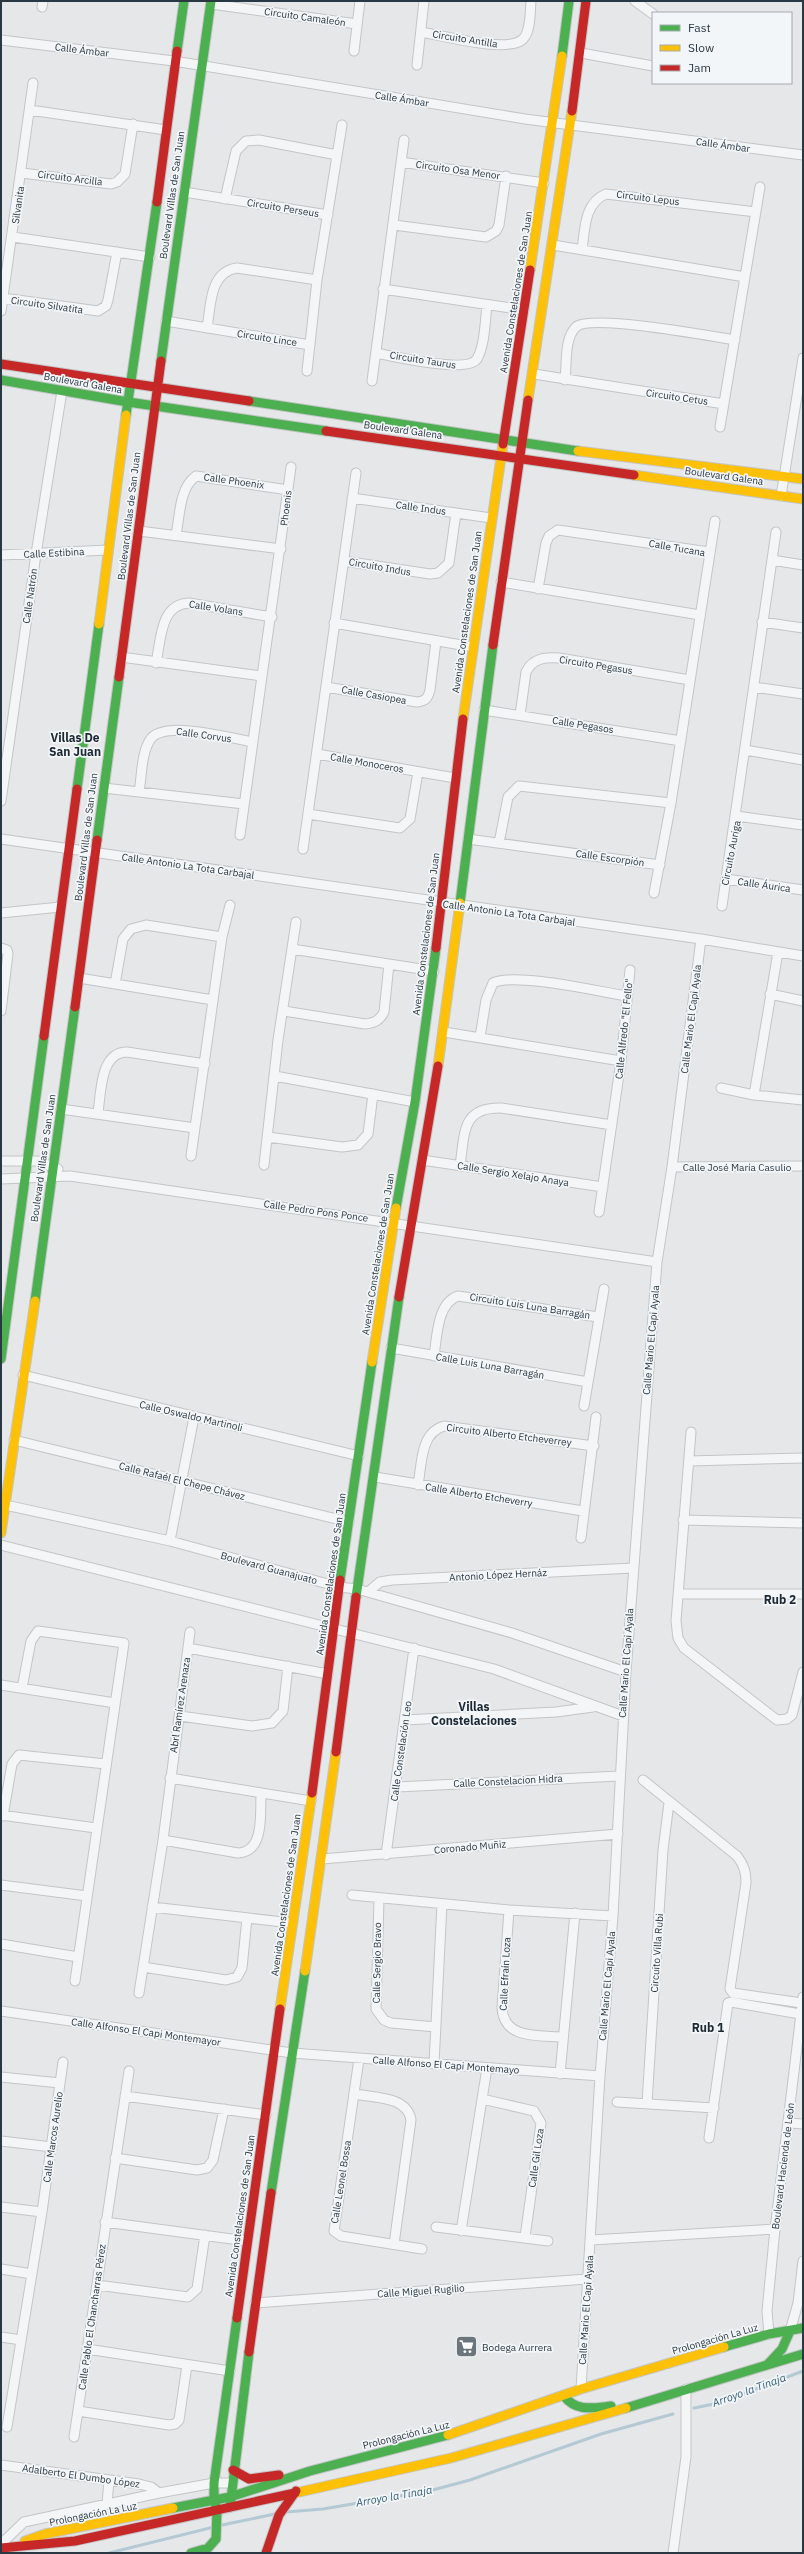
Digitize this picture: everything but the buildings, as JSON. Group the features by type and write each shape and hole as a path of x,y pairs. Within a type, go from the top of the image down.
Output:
{"street":[{"name":"Boulevard Villas de San Juan","path":"1,1359 130,382 150,257 174,61 184,1"},
{"name":"Circuito Camaleón","path":"354,51 360,1"},
{"name":"Circuito Antilla","path":"424,1 421,32 500,45 516,44 527,33 531,1"},
{"name":"Avenida Constelaciones de San Juan","path":"191,2553 209,2548 215,2542 218,2534 217,2514 214,2500 214,2484 247,2241 292,1923 311,1801 339,1587 350,1522 393,1223 415,1102 434,971 455,778 473,647 491,518 554,122 569,1"},
{"path":"230,2507 231,2483 255,2303 322,1859 357,1589 375,1478 410,1225 444,1032 501,582 553,245 581,53 586,1"},
{"path":"635,1 652,13"},
{"name":"Boulevard Villas de San Juan","path":"1,1533 3,1504 14,1440 54,1167 157,387 211,3"},
{"name":"Circuito Camaleón","path":"211,3 255,6 357,24"},
{"path":"417,66 421,32"},
{"name":"Calle Ámbar","path":"1,40 174,61 554,122 803,156"},
{"path":"581,53 652,66"},
{"path":"22,173 33,83"},
{"path":"30,110 166,130"},
{"name":"Circuito Arcilla","path":"22,173 111,184 117,182 125,174 132,124"},
{"name":"Circuito Perseus","path":"184,192 328,215 342,125"},
{"path":"225,199 236,151 246,141 259,140 338,155"},
{"path":"401,162 404,140"},
{"name":"Circuito Osa Menor","path":"389,252 394,225 401,162 506,176 544,183"},
{"name":"Silvanita","path":"13,237 22,173"},
{"name":"Circuito Osa Menor","path":"394,225 486,237 496,231 498,225 506,176"},
{"path":"720,427 760,186"},
{"name":"Circuito Lepus","path":"582,250 591,204 597,197 606,194 756,212"},
{"name":"Circuito Lince","path":"166,321 310,345 317,280 328,215"},
{"path":"13,237 150,257"},
{"name":"Circuito Silvatita","path":"13,237 3,298 98,311 106,306 108,300 117,252"},
{"path":"553,245 745,277"},
{"name":"Circuito Taurus","path":"389,252 383,289 376,353 454,366 471,364 476,361 480,352 487,305"},
{"path":"207,328 216,282 220,274 228,270 237,268 317,280"},
{"path":"383,289 524,310"},
{"path":"1,311 3,298"},
{"path":"565,380 571,336 576,327 583,323 614,323 735,340"},
{"path":"306,370 310,345"},
{"path":"372,381 376,353"},
{"path":"781,496 803,358"},
{"name":"Boulevard Galena","path":"1,364 130,382 523,444 803,480"},
{"name":"Circuito Cetus","path":"534,374 724,404"},
{"name":"Boulevard Galena","path":"1,380 128,402 803,499"},
{"name":"Calle Natrón","path":"1,801 36,554 62,391"},
{"name":"Phoenis","path":"281,549 291,467"},
{"name":"Circuito Indus","path":"356,472 344,561 422,574 438,573 449,564 456,513"},
{"name":"Calle Phoenix","path":"176,535 185,489 189,481 196,476 288,490"},
{"name":"Calle Indus","path":"352,498 491,518"},
{"path":"710,552 715,521"},
{"name":"Calle Tucana","path":"538,589 546,543 549,536 558,530 710,552 700,615"},
{"path":"138,531 281,549 272,616 261,676 240,835"},
{"path":"736,816 762,622 776,532"},
{"name":"Calle Estibina","path":"1,555 108,550"},
{"path":"772,560 803,565"},
{"path":"326,686 344,561"},
{"path":"501,582 700,615 671,803 654,893"},
{"name":"Calle Volans","path":"156,662 165,619 170,610 176,605 190,603 272,616"},
{"path":"762,622 803,628"},
{"path":"334,624 473,647"},
{"name":"Calle Casiopea","path":"326,686 417,702 423,701 429,696 436,641"},
{"path":"121,658 261,676"},
{"name":"Circuito Pegasus","path":"520,714 526,672 529,666 539,659 559,658 690,680"},
{"name":"Calle Monoceros","path":"303,849 326,686"},
{"path":"754,687 803,694"},
{"name":"Calle Pegasos","path":"484,710 520,714 681,741"},
{"name":"Calle Corvus","path":"139,792 150,740 155,734 163,730 177,730 252,742"},
{"path":"745,750 803,760"},
{"name":"Calle Monoceros","path":"317,754 455,778"},
{"name":"Calle Monoceros","path":"308,814 400,828 410,819 418,772"},
{"path":"499,843 508,797 519,786 671,803"},
{"path":"104,788 244,804"},
{"name":"Circuito Auriga","path":"722,906 736,816 803,825"},
{"name":"Calle Antonio La Tota Carbajal","path":"1,839 460,906 701,939 803,956"},
{"name":"Calle Escorpión","path":"468,839 660,865"},
{"name":"Calle Áurica","path":"726,879 803,890"},
{"path":"191,1156 210,1032 222,937 230,905"},
{"path":"1,913 60,907"},
{"path":"264,1165 278,1040 284,1011 296,922"},
{"path":"115,984 123,939 131,928 146,926 222,937"},
{"name":"Calle Mario El Capi Ayala","path":"581,2389 600,2076 613,1916 623,1716 657,1262 672,1167 701,939"},
{"path":"1,1011 8,954 2,948"},
{"path":"292,949 434,971"},
{"path":"754,1095 778,952"},
{"path":"284,1011 366,1024 373,1023 381,1018 384,1012 389,964"},
{"name":"Calle Alfredo \"El Fello\"","path":"612,1125 618,1088 630,970"},
{"path":"79,978 213,1000"},
{"path":"480,1037 486,1000 493,982 499,980 520,979 627,996"},
{"path":"770,994 803,1001"},
{"path":"444,1032 621,1061"},
{"path":"98,1113 105,1071 109,1060 115,1054 127,1052 205,1064"},
{"path":"275,1076 415,1102"},
{"path":"721,1088 754,1095 803,1100"},
{"path":"268,1137 342,1147 358,1145 368,1134 373,1094"},
{"path":"460,1165 466,1126 471,1117 485,1108 501,1108 612,1125 599,1212"},
{"path":"61,1109 98,1113 195,1128"},
{"name":"Calle Sergio Xelajo Anaya","path":"422,1160 603,1187"},
{"name":"Calle Pedro Pons Ponce","path":"1,1161 38,1161 54,1167 70,1176"},
{"name":"Calle José María Casulio","path":"672,1167 803,1166"},
{"name":"Calle Pedro Pons Ponce","path":"1,1179 52,1178 70,1176 657,1262"},
{"path":"584,1406 598,1316 604,1289"},
{"name":"Circuito Luis Luna Barragán","path":"434,1356 444,1309 448,1302 458,1296 598,1316"},
{"name":"Calle Luis Luna Barragán","path":"392,1348 588,1382"},
{"name":"Calle Oswaldo Martinoli","path":"23,1375 359,1456"},
{"path":"170,1541 194,1417"},
{"path":"582,1538 583,1511 594,1446 596,1417"},
{"name":"Circuito Alberto Etcheverrey","path":"418,1485 427,1439 433,1431 444,1426 594,1446"},
{"path":"691,1432 683,1520 676,1632 684,1648 777,1720 787,1719 792,1715 803,1672"},
{"name":"Calle Rafaél El Chepe Chávez","path":"14,1440 183,1480 350,1522"},
{"path":"689,1461 803,1458"},
{"name":"Calle Alberto Etcheverry","path":"375,1478 583,1511"},
{"name":"Boulevard Guanajuato","path":"3,1504 170,1541 339,1587 357,1589 512,1633 626,1672"},
{"path":"683,1520 803,1523"},
{"path":"1,1545 334,1627 352,1633 494,1669 623,1716"},
{"name":"Antonio López Hernáz","path":"368,1592 380,1582 392,1580 633,1568"},
{"path":"678,1594 803,1594"},
{"path":"22,1688 31,1641 38,1631 124,1642 86,1896 75,1981"},
{"name":"Abrl Ramírez Arenaza","path":"139,1992 163,1840 190,1632"},
{"path":"188,1648 328,1674"},
{"name":"Calle Constelación Leo","path":"386,1855 397,1787 414,1648"},
{"path":"180,1716 252,1726 272,1724 283,1711 288,1666"},
{"path":"1,1685 115,1703"},
{"path":"405,1720 556,1712 596,1706"},
{"path":"96,1828 2,1816 12,1764 19,1755 106,1764"},
{"name":"Calle Constelacion Hidra","path":"397,1787 619,1776"},
{"path":"170,1778 311,1801"},
{"path":"643,1780 669,1803 737,1856 746,1873 730,1989 733,1993 803,2000"},
{"path":"163,1840 238,1853 248,1852 254,1848 258,1838 261,1793"},
{"name":"Circuito Villa Rubi","path":"647,2103 663,1858 669,1803"},
{"name":"Coronado Muñiz","path":"322,1859 386,1855 618,1834"},
{"path":"1,1885 86,1896"},
{"path":"352,1895 379,1899 509,1910 613,1916"},
{"name":"Calle Sergio Bravo","path":"379,1899 376,2009 384,2020 391,2023 436,2027"},
{"path":"434,2064 442,1904"},
{"path":"152,1907 292,1923"},
{"name":"Calle Efraín Loza","path":"509,1910 502,2008 504,2022 516,2033 563,2037"},
{"path":"560,2074 575,1913"},
{"path":"143,1967 226,1980 237,1977 242,1968 247,1918"},
{"path":"1,1944 78,1957"},
{"name":"Boulevard Hacienda de León","path":"769,2334 768,2311 775,2229 790,2123 800,2014 803,2000"},
{"path":"709,2138 728,2003 731,2002 800,2014"},
{"name":"Calle Alfonso El Capi Montemayor","path":"1,2011 292,2053"},
{"name":"Calle Alfonso El Capi Montemayo","path":"292,2053 600,2076"},
{"name":"Calle Leonel Bossa","path":"359,2059 334,2230 341,2236 422,2249"},
{"name":"Calle Marcos Aurelio","path":"7,2427 52,2147 63,2062"},
{"path":"460,2231 487,2068"},
{"name":"Calle Pablo El Chancharras Pérez","path":"74,2437 110,2188 129,2071"},
{"path":"1,2078 60,2083"},
{"path":"355,2094 398,2102 409,2112 411,2120 394,2244"},
{"path":"125,2096 266,2115"},
{"name":"Calle Gil Loza","path":"482,2099 534,2111 542,2123 525,2237"},
{"path":"617,2102 714,2108"},
{"path":"115,2158 197,2170 207,2168 213,2160 224,2109"},
{"path":"790,2123 803,2124"},
{"path":"1,2141 52,2147"},
{"path":"1,2207 42,2212"},
{"path":"106,2222 247,2241"},
{"path":"436,2227 460,2231 548,2240"},
{"path":"591,2240 775,2229"},
{"path":"97,2285 188,2297 197,2289 205,2235"},
{"path":"765,2366 782,2349 790,2331 798,2303 803,2261"},
{"path":"1,2269 32,2274"},
{"name":"Calle Miguel Rugilio","path":"255,2303 587,2279"},
{"name":"Prolongación La Luz","path":"4,2546 45,2534 230,2497 310,2471 469,2430 581,2389 769,2334 803,2328"},
{"path":"769,2334 782,2349 800,2355"},
{"path":"1,2337 21,2340"},
{"path":"87,2349 230,2371"},
{"name":"Prolongación La Luz","path":"4,2546 75,2541 217,2514 230,2507 296,2490 451,2458 800,2355"},
{"path":"78,2412 169,2425 175,2424 179,2420 187,2365"},
{"path":"674,2553 686,2457 686,2389"},
{"path":"564,2396 568,2402 579,2408 636,2404"},
{"path":"1,2401 11,2402"},
{"name":"Adalberto El Dumbo López","path":"1,2465 151,2486 159,2493"},
{"path":"233,2470 244,2478 256,2479 310,2471"},
{"path":"107,2504 109,2480"},
{"path":"4,2546 24,2522 159,2493 214,2484 231,2483"},
{"path":"266,2553 275,2524 296,2490"}],"waterway":[{"name":"Arroyo la Tinaja","path":"694,2408 719,2403 803,2371"},
{"name":"Arroyo la Tinaja","path":"286,2512 323,2509 429,2491 470,2480 601,2434 673,2414"},
{"name":"Arroyo la Tinaja","path":"222,2525 275,2514"},
{"name":"Arroyo la Tinaja","path":"109,2553 214,2527"}],"traffic: fast":[{"path":"177,51 184,1"},
{"path":"161,361 211,1"},
{"path":"562,56 569,1"},
{"path":"126,415 157,202"},
{"path":"1,380 128,402 326,431"},
{"path":"249,401 578,451"},
{"path":"77,789 99,624"},
{"path":"460,903 493,645"},
{"path":"97,840 119,677"},
{"path":"396,1208 415,1102 436,948"},
{"path":"35,1301 75,1007"},
{"path":"1,1359 44,1036"},
{"path":"356,1597 399,1297"},
{"path":"340,1580 372,1362"},
{"path":"271,2193 305,1971"},
{"path":"217,2510 214,2500 214,2483 237,2318"},
{"path":"724,2347 769,2334 803,2328"},
{"path":"768,2364 782,2349 790,2331"},
{"path":"230,2507 249,2352"},
{"path":"626,2408 803,2354"},
{"path":"564,2396 574,2405 579,2407 591,2408 611,2406"},
{"path":"173,2508 230,2497 310,2471 448,2435"},
{"path":"191,2553 208,2548 216,2539 217,2510"}],"traffic: slow":[{"path":"530,270 562,56"},
{"path":"528,400 572,111"},
{"path":"99,624 126,415"},
{"path":"463,719 503,444"},
{"path":"578,451 803,479"},
{"path":"634,475 803,499"},
{"path":"438,1066 460,903"},
{"path":"372,1362 396,1208"},
{"path":"1,1533 35,1301"},
{"path":"305,1971 336,1752"},
{"path":"280,2009 312,1793"},
{"path":"448,2435 581,2389 724,2347"},
{"path":"295,2493 451,2458 626,2408"},
{"path":"25,2541 45,2534 173,2508"}],"traffic: jam":[{"path":"572,111 586,1"},
{"path":"157,202 177,51"},
{"path":"503,444 530,270"},
{"path":"119,677 161,361"},
{"path":"1,364 249,401"},
{"path":"493,645 528,400"},
{"path":"326,431 634,475"},
{"path":"436,948 463,719"},
{"path":"44,1036 77,789"},
{"path":"75,1007 97,840"},
{"path":"399,1297 438,1066"},
{"path":"312,1793 340,1580"},
{"path":"336,1752 356,1597"},
{"path":"237,2318 280,2009"},
{"path":"249,2352 271,2193"},
{"path":"233,2470 249,2479 279,2475"},
{"path":"266,2553 279,2515 296,2491"},
{"path":"1,2548 75,2541 295,2493"}],"place":[{"name":"Bodega Aurrera","path":"466,2347"}],"district":[{"name":"Villas De San Juan","path":"75,744"},
{"name":"Rub 2","path":"780,1599"},
{"name":"Villas Constelaciones","path":"474,1713"},
{"name":"Rub 1","path":"708,2027"}]}
